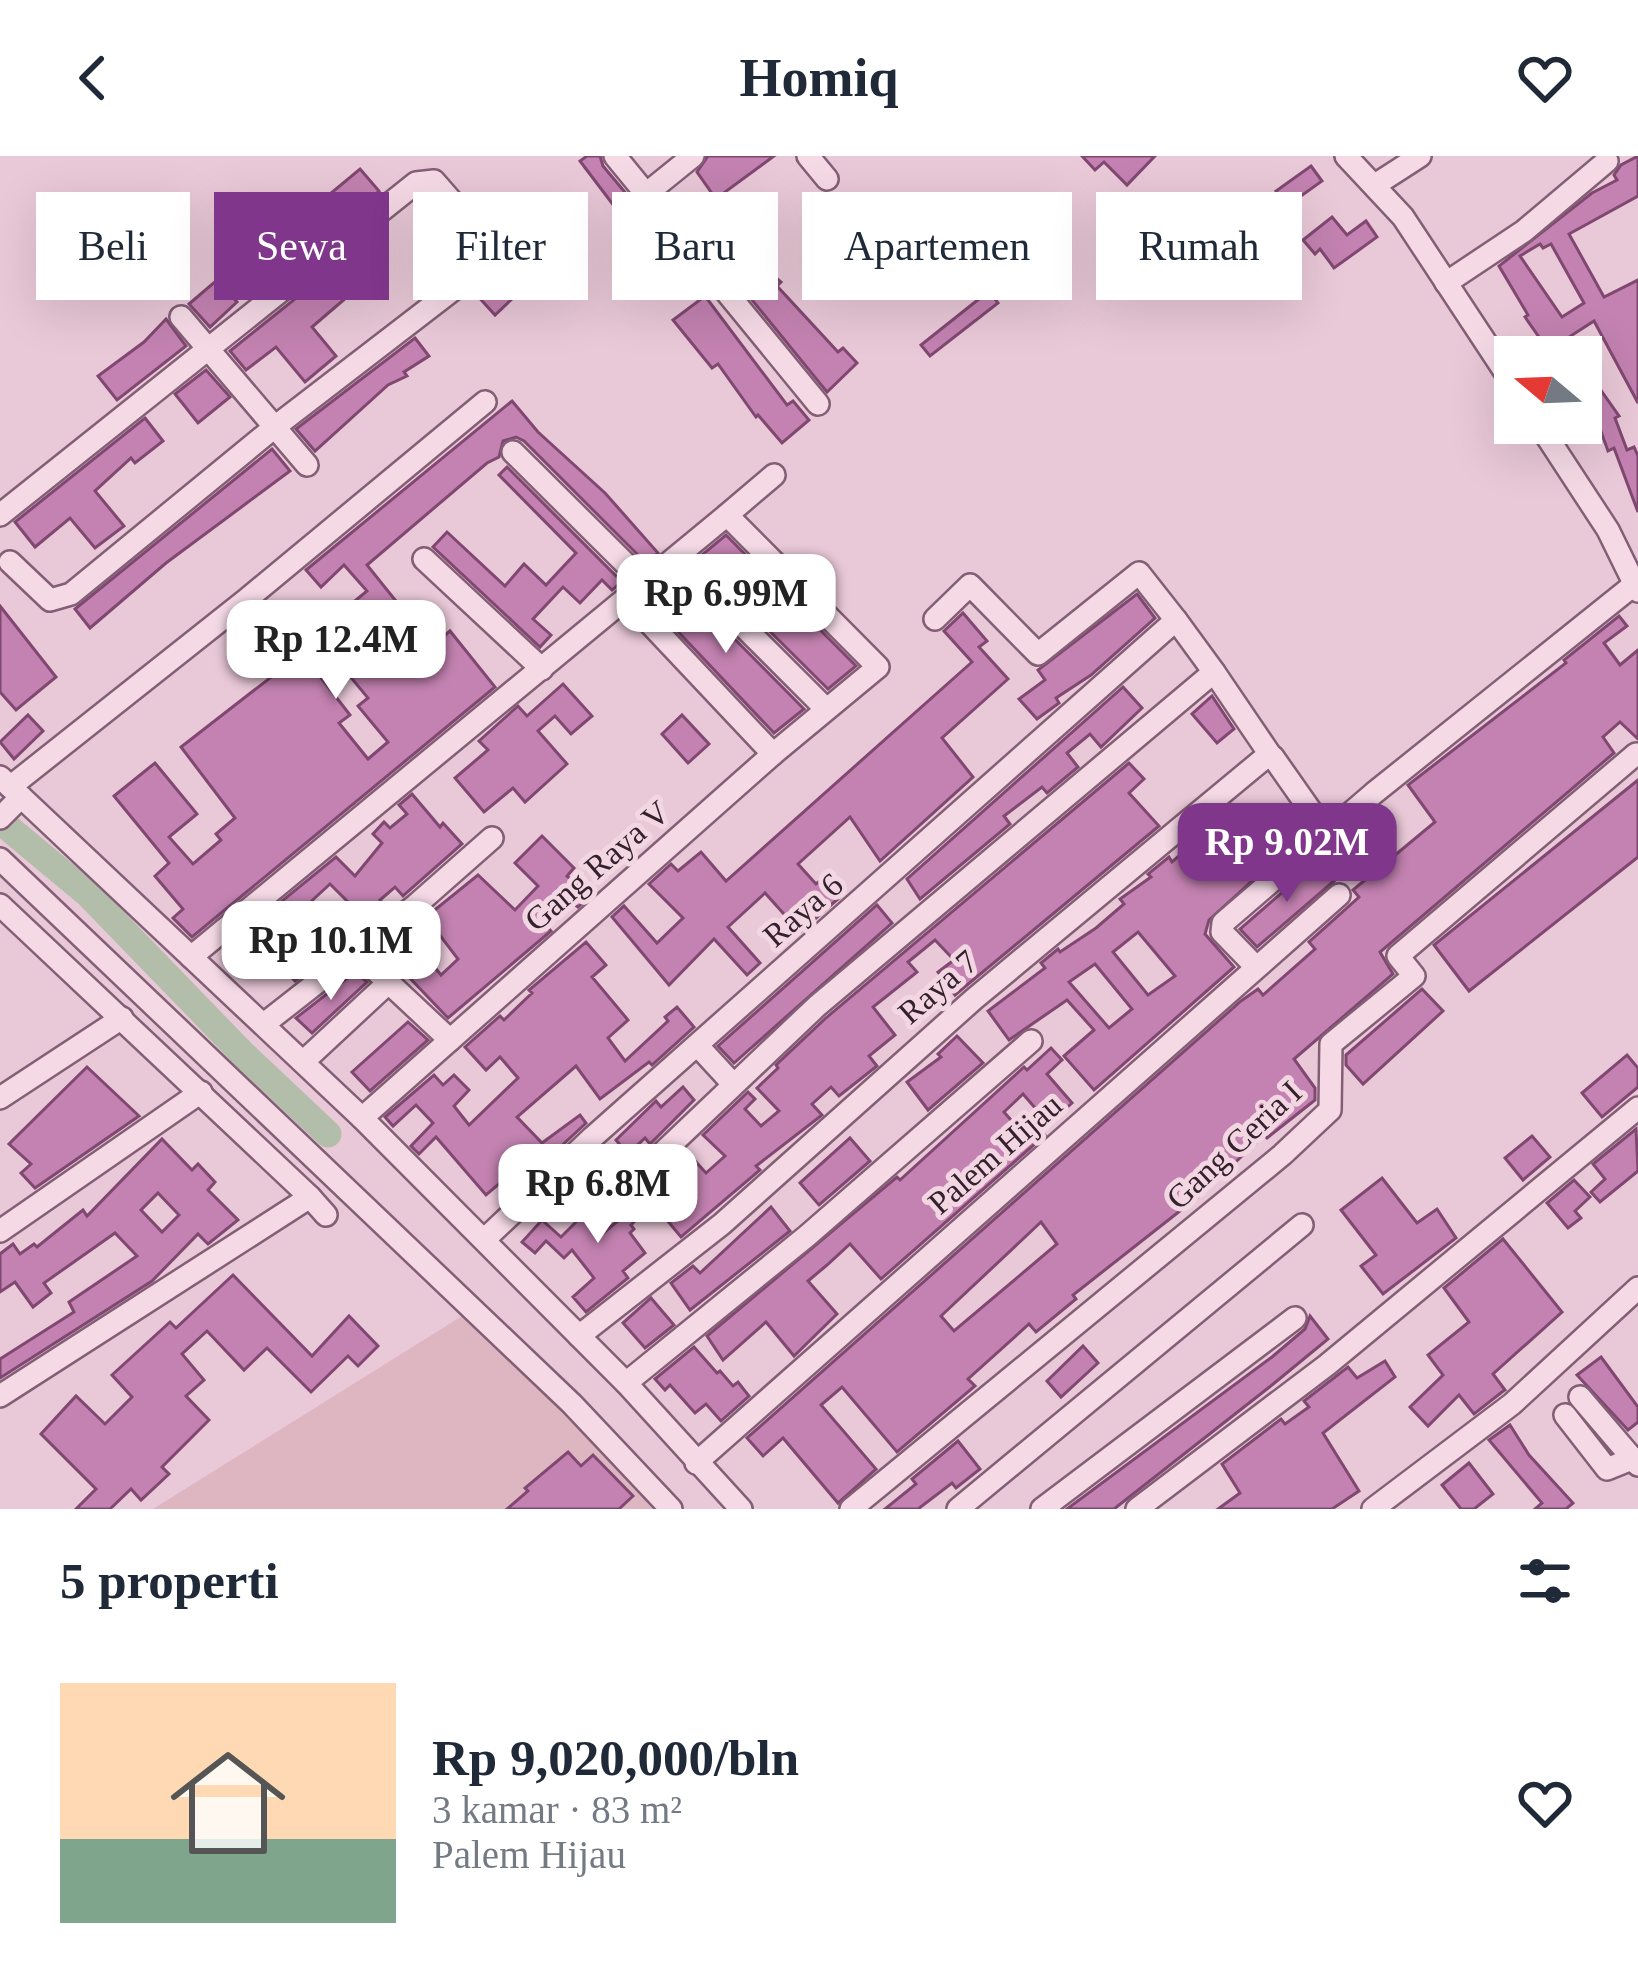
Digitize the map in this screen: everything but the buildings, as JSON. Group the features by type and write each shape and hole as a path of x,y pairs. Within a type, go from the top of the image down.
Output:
{"street":[{"path":"615,156 644,192"},
{"path":"649,192 694,156"},
{"path":"808,156 827,179"},
{"path":"1346,156 1403,217 1494,355"},
{"path":"1375,185 1420,156"},
{"path":"1446,283 1524,231 1605,158"},
{"path":"0,515 416,183 434,182 483,237 480,269 276,426 71,594 50,600 3,561"},
{"path":"733,300 818,404"},
{"path":"181,317 307,465"},
{"path":"485,402 8,798 191,957 362,1118 626,1383 740,1509"},
{"path":"1256,968 1222,932 1223,923 1636,588 1608,530 1552,444"},
{"path":"513,452 645,583"},
{"path":"191,957 774,475"},
{"name":"Gang Raya V","path":"362,1118 878,667 728,515"},
{"path":"424,559 542,669"},
{"path":"676,559 826,709"},
{"path":"935,619 970,585 1038,654 1139,573 1171,626 1214,672 1328,834"},
{"path":"626,598 773,754"},
{"name":"Raya 6","path":"485,1240 593,1137 1171,626"},
{"path":"637,1177 900,933 1214,672"},
{"name":"Gang Ceria I","path":"851,1509 1282,1155 1330,1110 1331,1044 1414,976 1398,956 1636,754"},
{"name":"Raya 7","path":"579,1336 722,1224 974,999 1271,756"},
{"path":"264,1024 492,838"},
{"path":"0,859 572,1404 671,1509"},
{"name":"Palem Hijau","path":"696,1462 1339,895"},
{"path":"0,905 326,1215"},
{"path":"31,933 53,910"},
{"path":"58,958 80,935"},
{"path":"356,952 449,1040"},
{"path":"303,1062 388,983"},
{"path":"0,1098 122,1018"},
{"path":"626,1383 807,1236 1031,1041"},
{"path":"698,1046 733,1084"},
{"path":"0,1231 201,1092"},
{"path":"1137,1509 1328,1365 1638,1108"},
{"path":"0,1396 310,1197"},
{"path":"958,1509 1302,1225"},
{"path":"1373,1509 1512,1404 1638,1288"},
{"path":"1042,1509 1295,1318"},
{"path":"1573,1406 1607,1469 1635,1454"}],"shaded area":[{"path":"470,1311 671,1509 153,1509"}],"waterway":[{"path":"0,821 88,894 328,1134"}]}
